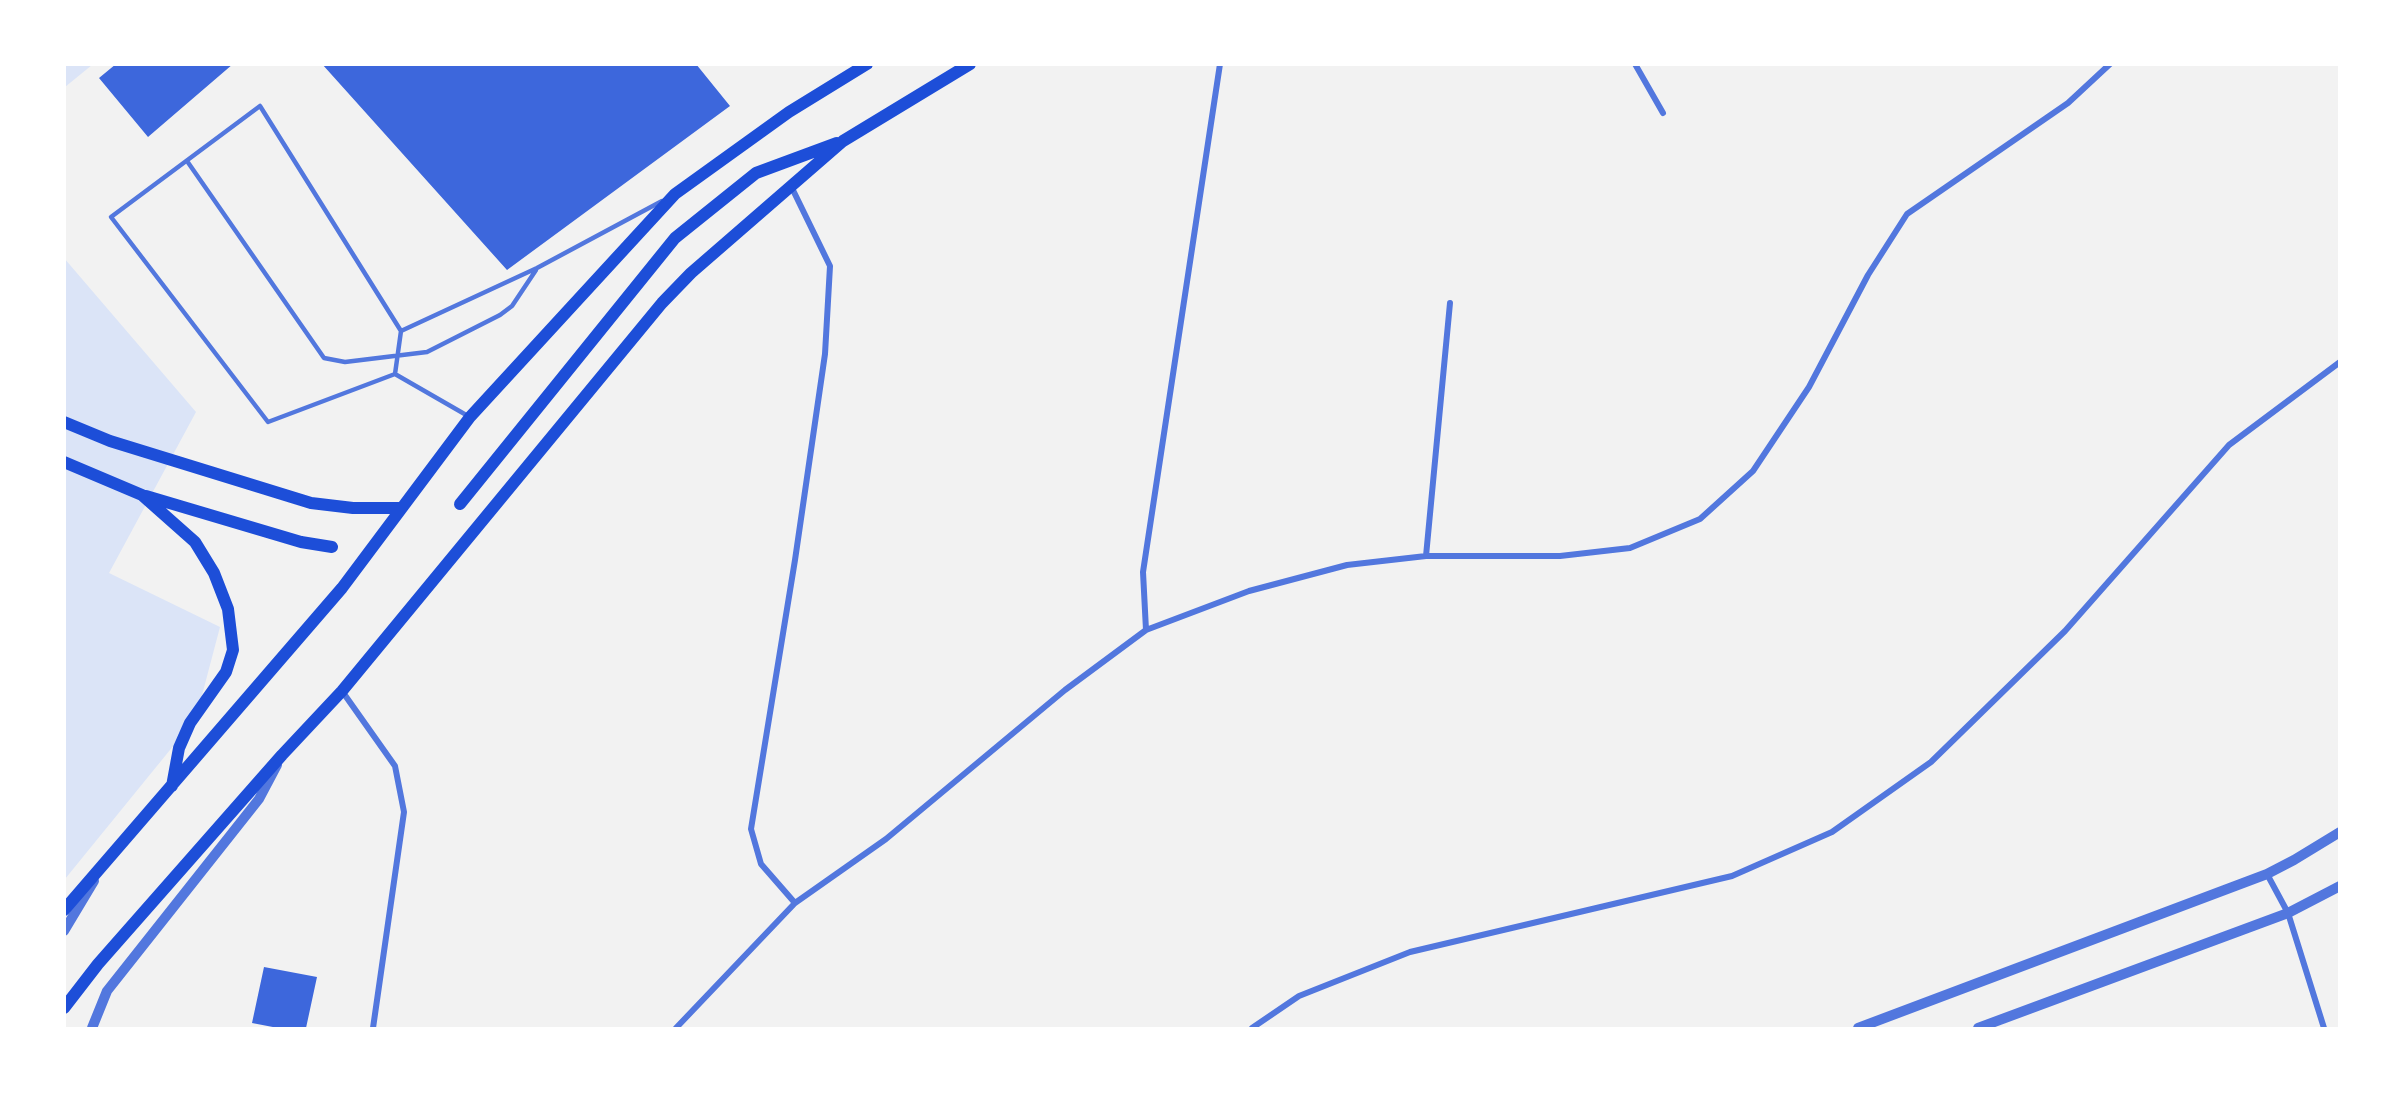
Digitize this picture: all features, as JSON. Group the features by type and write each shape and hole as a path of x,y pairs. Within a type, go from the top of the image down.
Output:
{"main road":[{"path":"64,910 101,870 342,588 470,417 675,194 789,112 867,64"},
{"path":"64,1008 99,964 282,755 342,691 662,303 691,273 843,141 970,64"},
{"path":"460,504 675,238 756,172 843,141"},
{"path":"64,422 110,441 311,503 353,508 400,508"},
{"path":"64,462 141,495 301,542 332,547"},
{"path":"141,495 195,542 214,573 228,609 233,650 226,672 190,723 179,748 171,788"}],"street":[{"path":"1146,630 1143,572 1220,64"},
{"path":"1635,64 1663,113"},
{"path":"676,1029 795,903 886,839 1065,690 1146,630 1249,591 1347,565 1426,556 1560,556 1630,548 1700,519 1753,471 1809,387 1868,274 1906,214 2068,103 2109,64"},
{"path":"791,186 830,266 825,343 795,560 751,829 761,864 795,903"},
{"path":"1426,556 1450,303"},
{"path":"1252,1029 1299,996 1410,952 1732,876 1832,832 1931,762 2065,631 2229,445 2340,362"},
{"path":"342,691 394,766 404,812 373,1029"},
{"path":"92,1029 107,991 259,799 282,755"},
{"path":"1858,1029 2266,874 2340,832"},
{"path":"64,931 101,870"},
{"path":"2266,874 2288,914 2324,1029"},
{"path":"1978,1029 2288,914 2340,886"}],"lane":[{"path":"260,106 401,331 400,355 394,374 268,422 111,217 260,106"},
{"path":"187,161 324,358 345,362 427,351 500,315 512,306 537,268"},
{"path":"401,331 537,268 675,194"},
{"path":"394,374 470,417"}],"shaded area":[{"path":"65,64 92,64 92,65 65,87"},
{"path":"64,258 196,412 109,573 220,627 196,718 65,879"}],"building":[{"path":"116,64 233,64 148,137 99,78"},
{"path":"322,64 696,64 730,106 507,270"},
{"path":"264,967 317,977 306,1028 278,1028 252,1023"}]}
